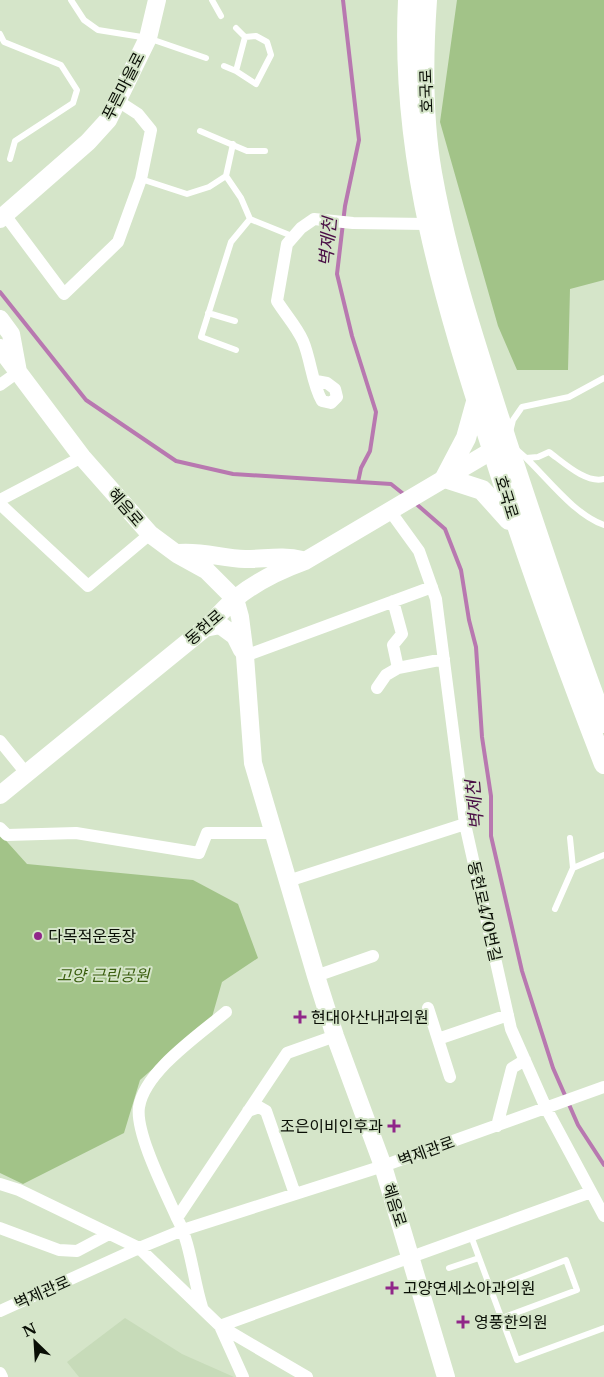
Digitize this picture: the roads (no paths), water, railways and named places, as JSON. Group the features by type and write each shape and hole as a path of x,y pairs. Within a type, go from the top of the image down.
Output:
{"main road":[{"name":"푸른마을로","path":"2,218 88,142 108,120 148,38 157,0"},
{"name":"호국로","path":"408,0 406,43 414,158 442,286 476,402 500,446 531,518 604,723"},
{"name":"호국로","path":"427,0 425,72 427,127 432,173 457,281 500,446 517,529 604,764"},
{"path":"0,319 11,334 18,372"},
{"name":"혜음로","path":"0,348 82,457 150,534 177,554 206,570 235,599 240,617 245,656 253,763 316,976 335,1036 382,1166 446,1377"},
{"path":"445,478 466,438 476,402"},
{"path":"445,478 500,446"},
{"path":"445,478 482,490 495,501 517,529"},
{"name":"동헌로","path":"0,795 205,628 235,599 280,570 305,561 445,478"},
{"path":"177,554 194,552 243,558 286,556 305,561"},
{"path":"205,628 220,625 235,636 245,656"}],"street":[{"path":"2,218 64,294 118,242 141,179 150,130 138,114 118,101"},
{"path":"316,380 302,340 277,301 287,244 292,236 314,219 353,223 427,224"},
{"path":"0,385 18,372"},
{"path":"82,457 0,502 88,586 150,534"},
{"name":"동헌로470번길","path":"394,508 419,551 436,599 465,824 511,1030 525,1060 551,1106 604,1216"},
{"path":"245,656 432,587"},
{"path":"393,601 402,634 393,645 398,668"},
{"path":"377,688 386,675 398,668 444,660"},
{"path":"0,741 26,773"},
{"path":"288,881 465,824"},
{"path":"0,828 7,835 76,833 200,853 207,833 274,832"},
{"path":"316,976 374,956"},
{"path":"428,1008 450,1078"},
{"path":"202,1307 180,1224 142,1134 139,1108 146,1088 160,1070 226,1012"},
{"path":"438,1039 508,1015"},
{"path":"180,1224 248,1111 287,1054 335,1036"},
{"path":"496,1126 512,1068 525,1060"},
{"name":"벽제관로","path":"0,1311 139,1248 180,1224 295,1194 382,1166 604,1086"},
{"path":"248,1111 259,1108 266,1111 295,1194"},
{"path":"0,1184 19,1190 139,1248 220,1326 307,1377"},
{"path":"220,1326 591,1192"},
{"name":"벽제관로","path":"0,1228 59,1250 77,1251 108,1234"},
{"path":"220,1326 243,1377"},
{"path":"0,1373 2,1377"}],"lane":[{"path":"71,0 84,20 98,30 148,38 206,58"},
{"path":"212,0 221,16"},
{"path":"236,28 245,37"},
{"path":"0,34 2,43 61,65 77,90 74,102 15,141 10,159"},
{"path":"224,66 236,71 256,84 271,55 267,42 256,36 245,37"},
{"path":"236,71 245,37"},
{"path":"200,131 247,151 265,151"},
{"path":"141,179 187,194 209,187 226,176 233,144"},
{"path":"226,176 241,198 250,219 292,236"},
{"path":"236,350 201,337 231,242 250,219"},
{"path":"208,313 235,321"},
{"path":"500,446 522,407 569,397 604,378"},
{"name":"호국로","path":"500,446 526,458 549,452 586,476 599,480 604,479"},
{"path":"526,458 578,510 593,521 604,525"},
{"path":"556,909 573,868 570,838"},
{"path":"573,868 604,855"},
{"path":"471,1236 517,1360 604,1328"},
{"path":"449,1268 479,1258"},
{"path":"491,1289 566,1260 577,1290 502,1318"}],"waterway":[{"name":"벽제천","path":"343,0 359,140 345,206 337,274 352,336 376,412 370,451 361,468 358,482"},
{"name":"벽제천","path":"0,292 86,400 176,461 233,474 391,484 406,496"},
{"name":"벽제천","path":"414,502 445,529 461,570 469,620 476,647 482,737 491,796 491,836 522,971 553,1068 578,1125 604,1165"}],"place":[{"name":"다목적운동장","path":"38,936"},
{"name":"현대아산내과의원","path":"300,1017"},
{"name":"조은이비인후과","path":"394,1126"},
{"name":"고양연세소아과의원","path":"392,1288"},
{"name":"영풍한의원","path":"463,1322"}],"park label":[{"name":"고양 근린공원","path":"103,975"}]}
